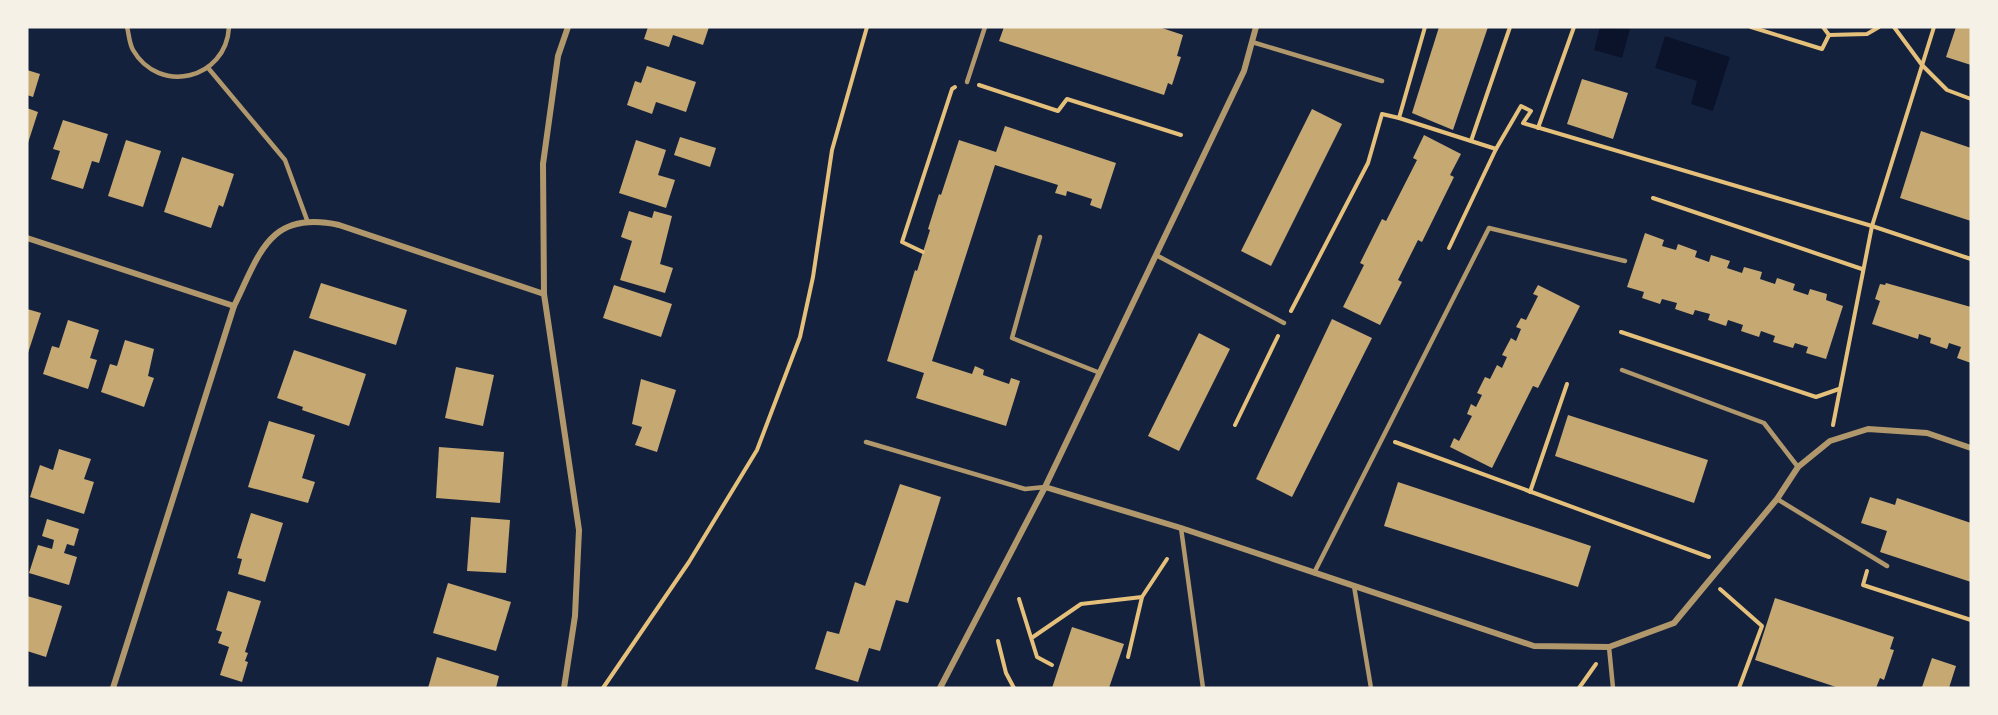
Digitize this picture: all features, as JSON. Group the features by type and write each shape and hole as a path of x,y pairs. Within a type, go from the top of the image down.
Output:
{"street":[{"path":"564,688 575,616 579,530 544,294 543,164 558,56 568,27"},
{"path":"940,688 1045,487 1100,373 1244,70 1256,27"},
{"path":"113,688 234,306 263,246 281,228 307,220 339,225 544,294"},
{"path":"27,238 234,306"},
{"path":"1045,487 1181,528 1534,646 1609,647 1674,623 1778,499 1798,467 1830,441 1868,429 1927,433 1971,448"}],"lane":[{"path":"127,27 132,48 145,66 166,77 188,78 209,69 224,51 229,27"},
{"path":"967,81 985,27"},
{"path":"1252,42 1382,81"},
{"path":"209,69 285,160 307,220"},
{"path":"1314,573 1489,228 1625,261"},
{"path":"1040,237 1012,338 1100,373"},
{"path":"1156,255 1284,323"},
{"path":"1622,370 1764,423 1798,467"},
{"path":"866,442 1025,489 1045,487"},
{"path":"1778,499 1887,566"},
{"path":"1181,528 1203,688"},
{"path":"1354,586 1371,688"},
{"path":"1609,647 1613,688"}],"path":[{"path":"603,688 689,562 757,450 800,337 813,277 832,150 867,27"},
{"path":"1399,118 1425,27"},
{"path":"1471,141 1510,27"},
{"path":"1538,128 1574,27"},
{"path":"1751,27 1822,49 1828,35"},
{"path":"1823,27 1828,35"},
{"path":"1828,35 1867,34 1879,27"},
{"path":"1894,27 1922,65 1947,90 1971,99"},
{"path":"1830,441 1872,226 1934,27"},
{"path":"923,252 902,242 952,88 967,81 1058,111 1067,99 1181,135"},
{"path":"1449,248 1496,149 1521,106 1531,111 1523,123 1872,226 1971,259"},
{"path":"1236,425 1284,323 1368,163 1382,114 1496,149"},
{"path":"1653,198 1862,269"},
{"path":"1621,332 1816,397 1839,389"},
{"path":"1530,492 1567,384"},
{"path":"1383,438 1725,562"},
{"path":"1872,557 1863,585 1971,620"},
{"path":"1128,657 1142,597 1167,559"},
{"path":"1710,580 1762,626 1739,688"},
{"path":"1033,638 1081,604 1142,597"},
{"path":"1019,599 1038,657 1052,665"},
{"path":"998,641 1006,673 1014,688"}],"water":[{"path":"1600,27 1630,29 1622,58 1594,50"},
{"path":"1665,36 1730,57 1713,111 1691,104 1697,81 1655,68"}],"building":[{"path":"648,27 709,27 703,45 673,35 669,47 644,39"},
{"path":"1004,27 1159,27 1183,35 1177,56 1181,57 1172,85 1168,83 1164,95 999,41"},
{"path":"1439,27 1488,27 1453,130 1412,113"},
{"path":"1956,27 1971,27 1971,65 1946,57"},
{"path":"647,66 696,82 686,112 656,102 652,114 627,105 635,81 641,83"},
{"path":"27,70 40,74 33,97 27,95"},
{"path":"1582,79 1628,93 1613,139 1567,124"},
{"path":"27,108 38,112 27,146"},
{"path":"1312,109 1342,124 1271,266 1241,251"},
{"path":"63,120 108,134 99,163 92,161 83,189 51,179 60,151 53,149"},
{"path":"1005,126 1116,163 1101,209 1090,205 1092,199 1067,191 1066,196 1055,193 1058,185 995,165 932,361 972,374 975,366 984,370 983,375 1009,384 1011,378 1020,381 1006,426 916,398 924,373 887,361 930,230 928,229 939,194 941,195 959,140 996,152"},
{"path":"1921,131 1971,148 1971,221 1900,198"},
{"path":"1424,135 1461,154 1450,175 1454,177 1422,242 1418,240 1398,280 1402,282 1380,325 1343,307 1364,265 1360,263 1382,219 1386,221 1417,160 1413,158"},
{"path":"680,137 716,148 710,167 674,155"},
{"path":"126,140 161,151 143,207 108,196"},
{"path":"636,140 666,150 658,175 675,180 666,208 619,193"},
{"path":"182,157 234,174 223,207 219,205 211,228 164,212"},
{"path":"629,211 652,218 654,211 672,216 660,264 673,268 665,293 620,280 632,241 621,237"},
{"path":"1645,233 1664,240 1662,246 1676,250 1678,244 1697,251 1695,257 1709,262 1711,255 1730,261 1727,268 1742,273 1744,267 1762,272 1760,279 1775,284 1777,278 1795,284 1793,290 1808,295 1810,289 1827,294 1826,300 1843,306 1826,359 1806,353 1808,347 1795,343 1793,348 1773,342 1775,336 1761,331 1759,337 1741,331 1743,325 1728,320 1726,326 1708,320 1710,314 1695,310 1693,315 1675,309 1677,303 1662,299 1660,304 1642,298 1644,292 1627,287"},
{"path":"321,283 407,310 396,345 309,318"},
{"path":"1886,283 1971,307 1971,363 1957,358 1961,347 1949,343 1947,349 1930,343 1931,338 1919,334 1918,339 1872,324 1880,301 1875,299 1880,284 1885,285"},
{"path":"614,285 672,304 661,337 603,318"},
{"path":"1538,285 1580,306 1538,388 1533,386 1492,468 1450,447 1454,438 1459,441 1472,416 1467,414 1471,404 1476,407 1482,395 1477,393 1485,377 1490,379 1497,365 1502,368 1507,357 1502,355 1511,338 1516,341 1521,329 1516,327 1521,318 1526,320 1538,296 1533,294"},
{"path":"27,309 41,313 27,356"},
{"path":"1332,319 1372,338 1292,497 1256,479"},
{"path":"68,320 99,330 90,358 97,360 88,389 43,374 52,346 59,348"},
{"path":"1199,333 1230,349 1179,451 1148,436"},
{"path":"125,340 154,349 148,376 154,378 144,407 101,392 110,364 117,366"},
{"path":"294,350 366,374 349,426 302,410 303,407 277,398"},
{"path":"456,367 494,375 483,426 445,418"},
{"path":"641,379 676,390 657,452 635,445 642,427 632,424"},
{"path":"1568,415 1708,460 1694,503 1555,456"},
{"path":"269,421 315,435 302,478 315,482 308,503 248,487"},
{"path":"439,447 504,452 500,503 436,498"},
{"path":"59,449 91,459 84,479 94,482 84,514 30,497 40,465 53,470"},
{"path":"1398,482 1591,546 1578,587 1384,526"},
{"path":"900,484 941,497 908,603 896,600 880,651 869,648 858,682 815,669 827,631 839,634 855,582 865,586"},
{"path":"1870,497 1895,505 1897,498 1971,523 1971,582 1880,552 1887,531 1861,523"},
{"path":"251,513 283,523 265,582 238,574 242,559 237,558"},
{"path":"471,517 510,520 506,573 467,571"},
{"path":"47,519 79,529 74,546 67,544 64,553 77,557 69,585 29,573 38,545 52,549 54,540 42,536"},
{"path":"448,583 511,602 496,651 433,633"},
{"path":"228,591 261,601 245,652 248,653 245,661 248,662 242,682 220,675 229,647 218,643 222,632 216,630"},
{"path":"27,596 62,606 46,657 27,651"},
{"path":"1775,598 1894,637 1890,649 1894,650 1884,680 1880,678 1876,688 1839,688 1755,660"},
{"path":"1072,627 1124,644 1109,688 1052,688"},
{"path":"437,657 499,676 496,688 428,688"},
{"path":"1932,658 1956,666 1949,688 1922,687"}]}
